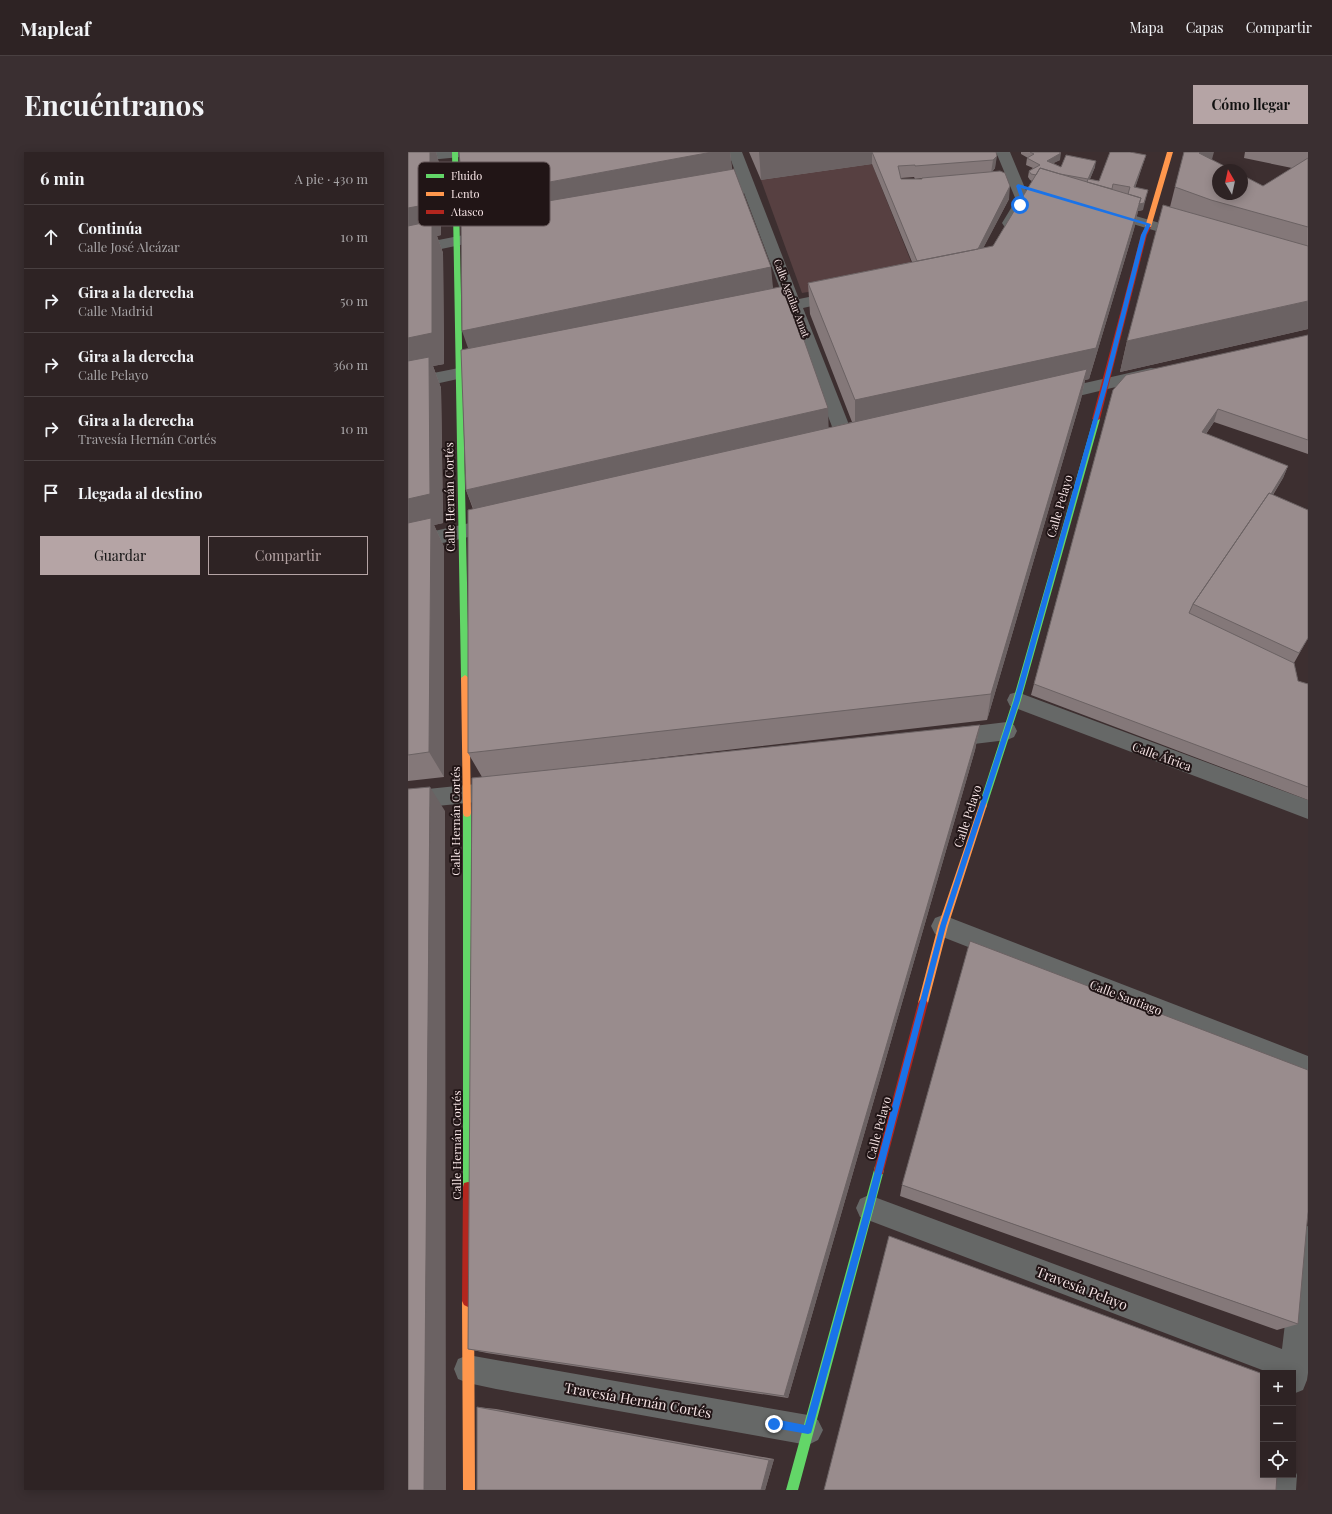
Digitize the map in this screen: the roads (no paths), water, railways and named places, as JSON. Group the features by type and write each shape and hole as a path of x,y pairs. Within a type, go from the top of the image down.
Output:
{"street":[{"path":"408,158 471,152"},
{"name":"Calle Aguilar Amat","path":"735,152 848,445"},
{"path":"1000,237 1023,200 1025,187 1004,152"},
{"name":"Calle Pelayo","path":"792,1490 869,1208 943,926 1017,700 1106,384 1144,235 1149,224 1170,152"},
{"path":"697,197 748,188"},
{"path":"1097,209 1202,240"},
{"name":"Calle Hernán Cortés","path":"457,226 460,373 461,532 467,794 469,1490"},
{"path":"408,251 496,234"},
{"path":"748,314 856,293"},
{"path":"408,384 493,366"},
{"path":"1036,400 1168,369"},
{"path":"408,544 500,524"},
{"name":"Calle África","path":"1017,700 1308,810"},
{"path":"929,740 1007,731"},
{"path":"408,800 505,790"},
{"name":"Calle Santiago","path":"943,926 1308,1068"},
{"name":"Travesía Pelayo","path":"869,1208 1284,1370"},
{"path":"1294,1370 1308,1239"},
{"name":"Travesía Hernán Cortés","path":"468,1369 504,1377 808,1430"},
{"path":"1281,1490 1282,1478"}]}
